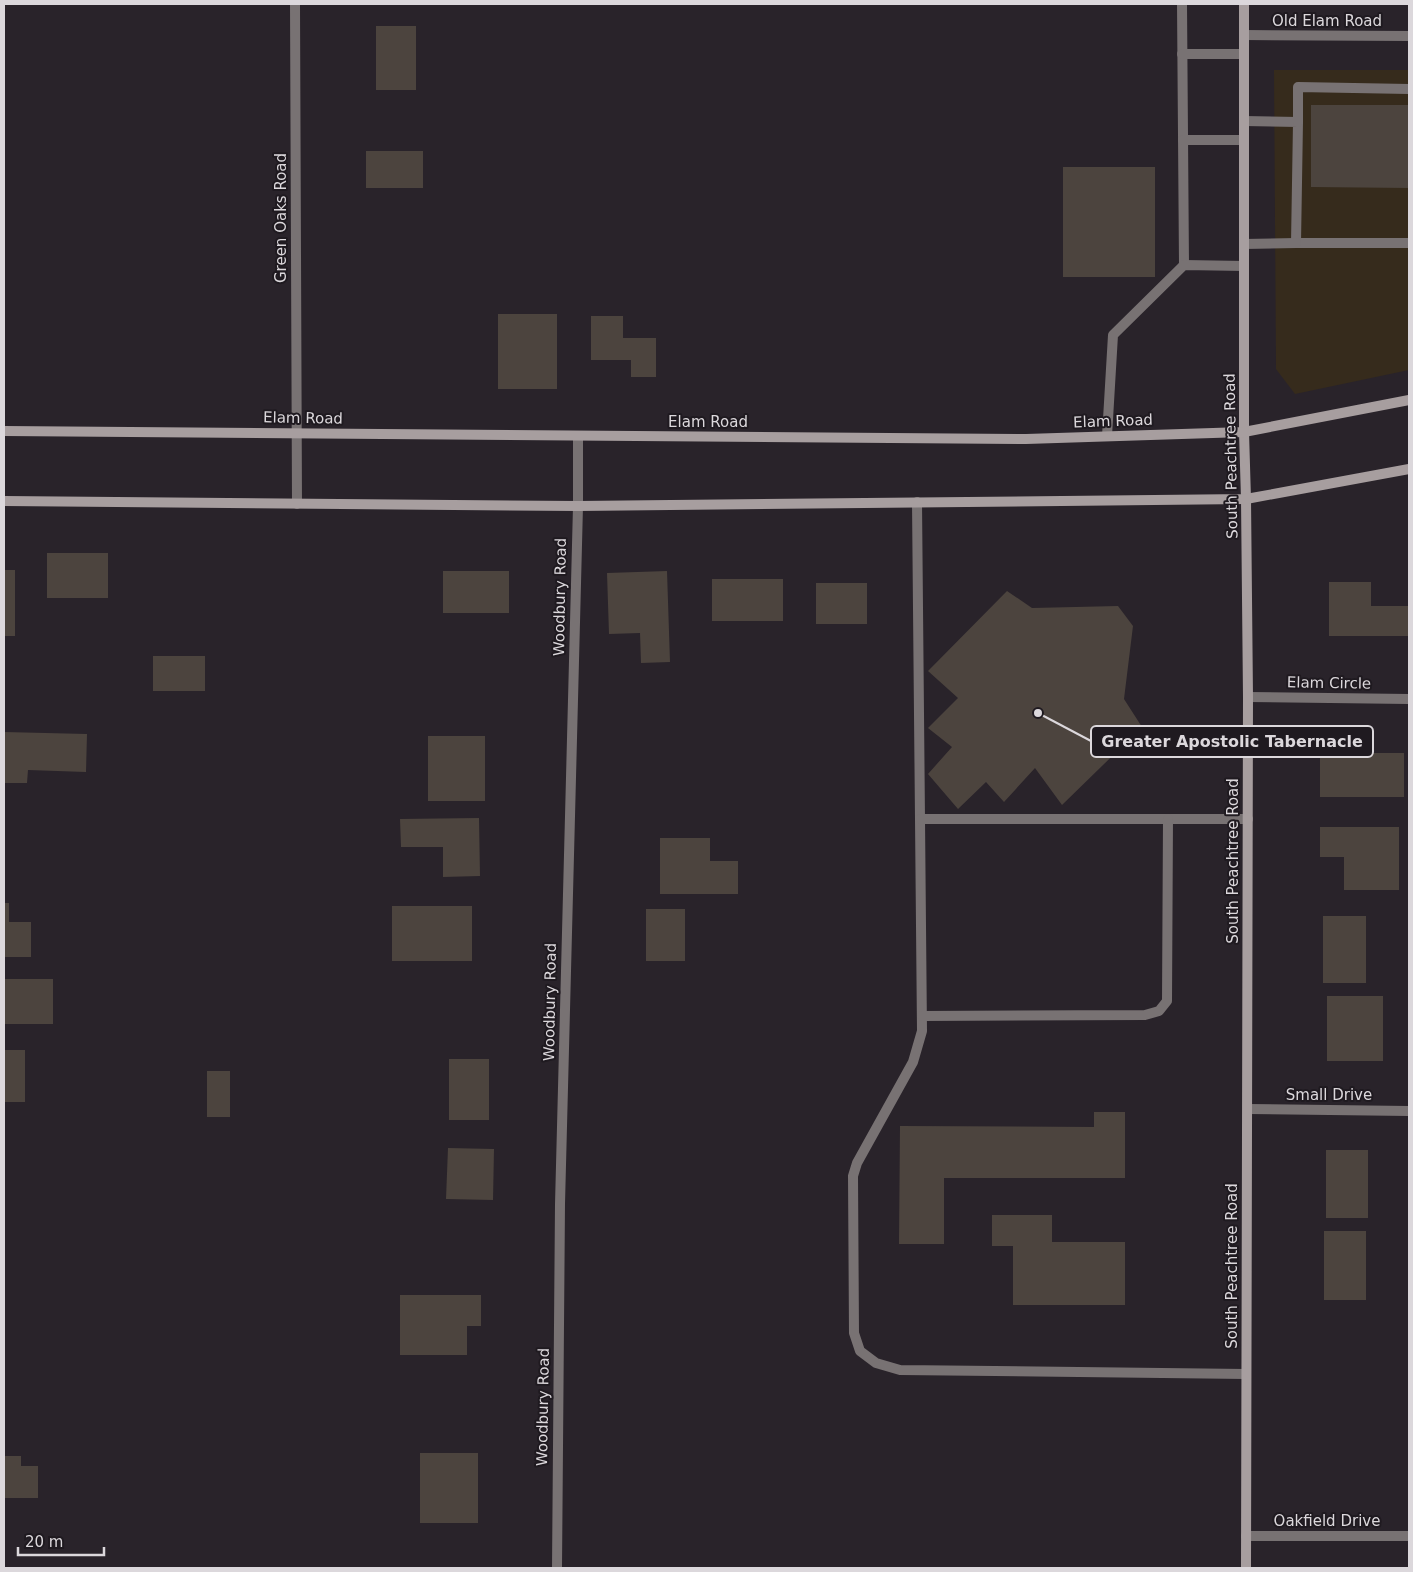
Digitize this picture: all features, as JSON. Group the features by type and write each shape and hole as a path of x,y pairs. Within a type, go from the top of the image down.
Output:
{"main road":[{"name":"South Peachtree Road","path":"1244,4 1244,432 1248,697 1246,1568"},
{"name":"Elam Road","path":"4,430 1026,439 1244,432 1409,400"},
{"path":"4,502 578,506 1246,499 1409,469"}],"street":[{"name":"Green Oaks Road","path":"295,4 297,504"},
{"path":"1182,4 1184,265"},
{"name":"Old Elam Road","path":"1244,35 1409,36"},
{"path":"1182,54 1244,54"},
{"path":"1296,243 1298,88 1409,89"},
{"path":"1244,121 1298,122"},
{"path":"1183,140 1244,140"},
{"path":"1244,244 1409,243"},
{"path":"1107,436 1112,335 1184,265 1244,266"},
{"name":"Woodbury Road","path":"556,1568 560,1204 578,506 578,436"},
{"path":"917,502 922,1031 913,1062 857,1163 853,1176 854,1333 860,1351 876,1363 900,1370 1246,1374"},
{"name":"Elam Circle","path":"1248,697 1409,699"},
{"path":"920,819 1248,819"},
{"path":"922,1016 1145,1015 1159,1011 1167,1001 1168,819"},
{"name":"Small Drive","path":"1248,1109 1409,1111"},
{"name":"Oakfield Drive","path":"1246,1536 1409,1536"}],"shaded area":[{"path":"1274,70 1409,70 1409,370 1295,394 1276,369"}],"building":[{"path":"376,26 416,26 416,90 376,90"},
{"path":"1311,105 1409,105 1409,188 1311,187"},
{"path":"366,151 423,151 423,188 366,188"},
{"path":"1063,167 1155,167 1155,277 1063,277"},
{"path":"498,314 557,314 557,389 498,389"},
{"path":"591,316 623,316 623,338 656,338 656,377 631,377 631,360 591,360"},
{"path":"47,553 108,553 108,598 47,598"},
{"path":"4,570 15,570 15,636 4,636"},
{"path":"443,571 509,571 509,613 443,613"},
{"path":"667,571 670,662 641,663 640,633 609,634 607,573"},
{"path":"712,579 783,579 783,621 712,621"},
{"path":"1329,582 1371,582 1371,606 1409,606 1409,636 1329,636"},
{"path":"816,583 867,583 867,624 816,624"},
{"path":"1007,591 1032,608 1118,606 1133,626 1124,699 1142,727 1062,805 1035,768 1004,802 986,782 958,809 928,774 952,747 928,728 958,698 928,671"},
{"path":"153,656 205,656 205,691 153,691"},
{"path":"4,732 87,734 86,772 28,770 27,783 4,783"},
{"path":"428,736 485,736 485,801 428,801"},
{"path":"1320,753 1404,753 1404,797 1320,797"},
{"path":"479,818 480,876 443,877 443,847 401,847 400,819"},
{"path":"1320,827 1399,827 1399,890 1344,890 1344,857 1320,857"},
{"path":"660,838 710,838 710,861 738,861 738,894 660,894"},
{"path":"4,903 9,903 9,922 31,922 31,957 4,957"},
{"path":"392,906 472,906 472,961 392,961"},
{"path":"646,909 685,909 685,961 646,961"},
{"path":"1323,916 1366,916 1366,983 1323,983"},
{"path":"4,979 53,979 53,1024 4,1024"},
{"path":"1327,996 1383,996 1383,1061 1327,1061"},
{"path":"4,1050 25,1050 25,1102 4,1102"},
{"path":"449,1059 489,1059 489,1120 449,1120"},
{"path":"207,1071 230,1071 230,1117 207,1117"},
{"path":"1094,1112 1125,1112 1125,1178 944,1178 944,1244 899,1244 900,1126 1094,1127"},
{"path":"448,1148 494,1149 493,1200 446,1199"},
{"path":"1326,1150 1368,1150 1368,1218 1326,1218"},
{"path":"992,1215 1052,1215 1052,1242 1125,1242 1125,1305 1013,1305 1013,1246 992,1246"},
{"path":"1324,1231 1366,1231 1366,1300 1324,1300"},
{"path":"400,1295 481,1295 481,1326 467,1326 467,1355 400,1355"},
{"path":"420,1453 478,1453 478,1523 420,1523"},
{"path":"4,1456 21,1456 21,1466 38,1466 38,1498 4,1498"}],"place":[{"name":"Greater Apostolic Tabernacle","path":"1038,713"}]}
